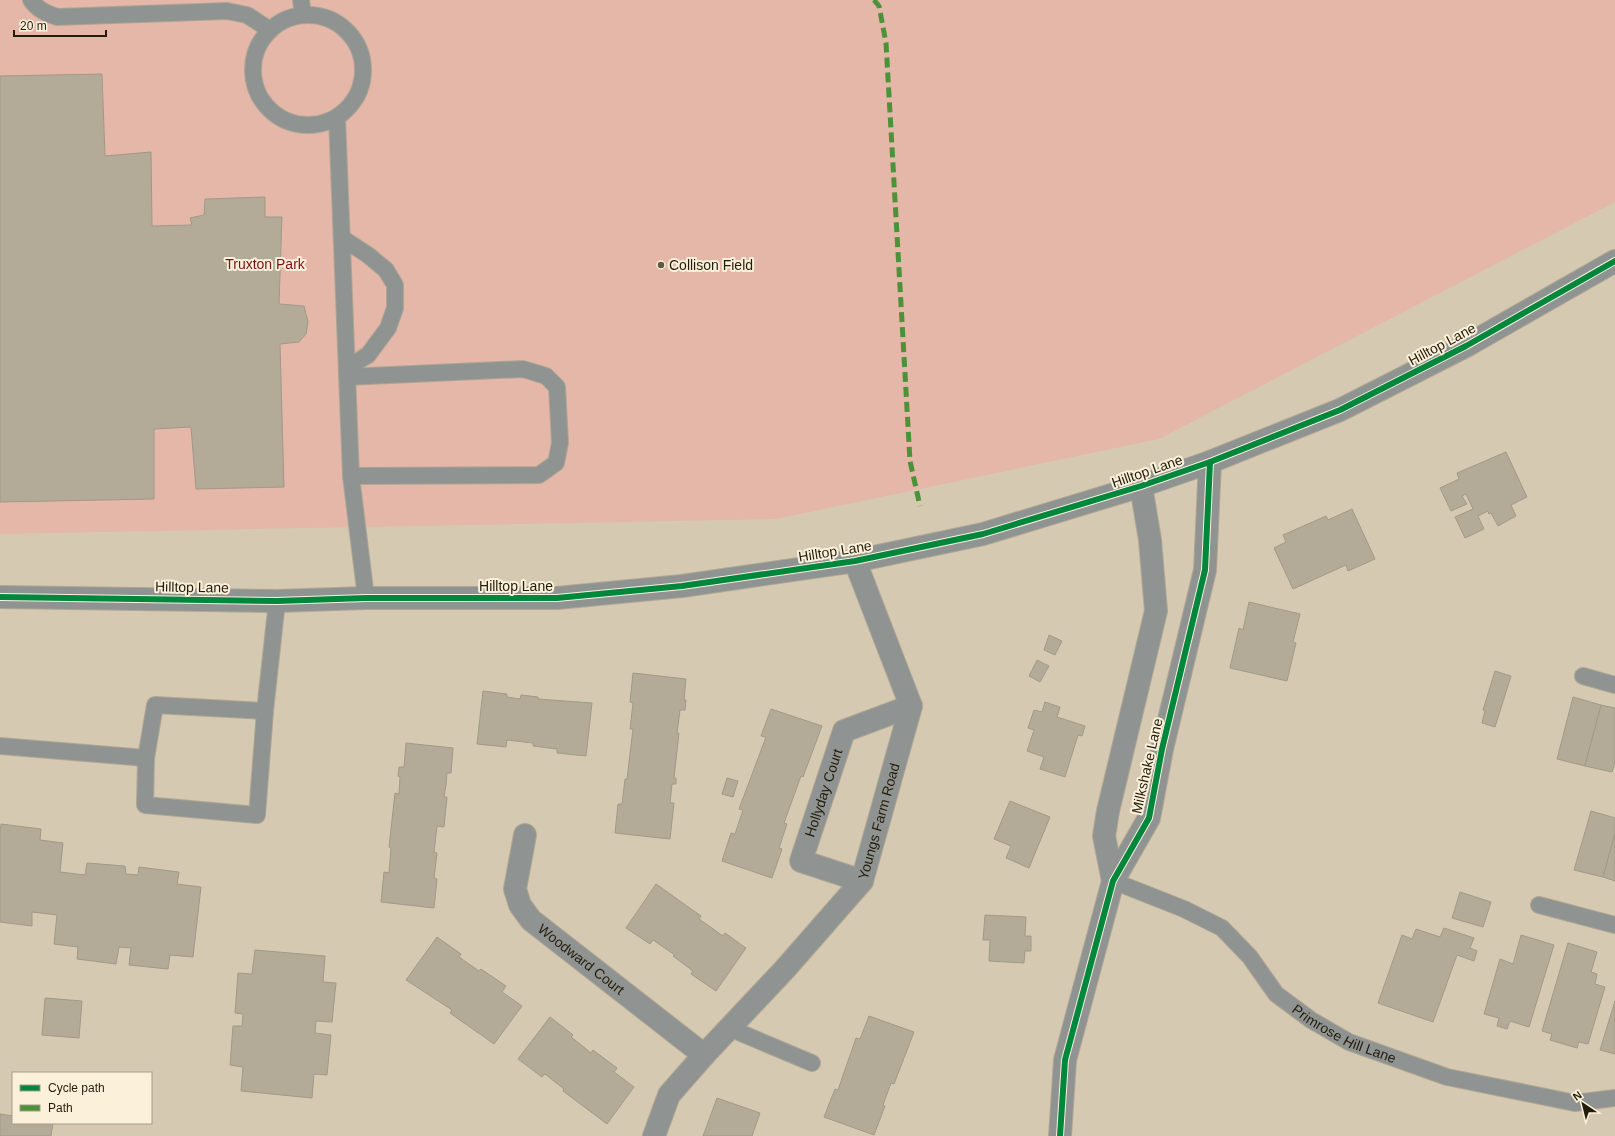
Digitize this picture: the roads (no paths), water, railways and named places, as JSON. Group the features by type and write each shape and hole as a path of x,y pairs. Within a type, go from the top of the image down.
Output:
{"street":[{"name":"Hilltop Lane","path":"0,597 277,600 366,598 557,598 682,586 855,561 983,534 1141,486 1210,462 1340,410 1466,346 1615,261"},
{"name":"Milkshake Lane","path":"1060,1136 1065,1060 1114,882 1149,818 1162,749 1205,570 1210,462"},
{"name":"Milkshake Lane","path":"1114,882 1104,836 1107,817 1156,611 1150,540 1141,486"},
{"path":"855,561 911,706"},
{"name":"Youngs Farm Road","path":"654,1136 669,1095 704,1055 785,969 862,881 911,706"},
{"name":"Hollyday Court","path":"862,881 801,861 844,731 911,706"},
{"name":"Woodward Court","path":"525,835 515,889 520,905 531,920 704,1055"}],"lane":[{"path":"31,0 45,13 57,17 227,11 247,15 270,30"},
{"path":"302,8 338,24 352,36 361,52 364,71 360,89 351,105 338,117 321,124 303,125 285,121 270,111 259,97 254,80 253,62 259,44 270,30 302,8"},
{"path":"338,117 351,476 366,598"},
{"path":"342,238 368,255 386,270 395,285 396,308 388,328 368,355 347,373"},
{"path":"347,373 529,370 546,376 557,387 560,443 556,463 539,475 351,476"},
{"path":"264,711 155,705 146,758 145,805 257,815 264,711 277,600"},
{"path":"1583,676 1615,685"},
{"path":"0,746 146,758"},
{"name":"Primrose Hill Lane","path":"1114,882 1184,909 1222,928 1250,957 1276,994 1311,1020 1349,1042 1447,1077 1575,1103 1615,1098"},
{"path":"1539,905 1615,925"},
{"path":"729,1028 812,1063"}],"place":[{"name":"Collison Field","path":"661,265"}],"park label":[{"name":"Truxton Park","path":"265,264"}]}
